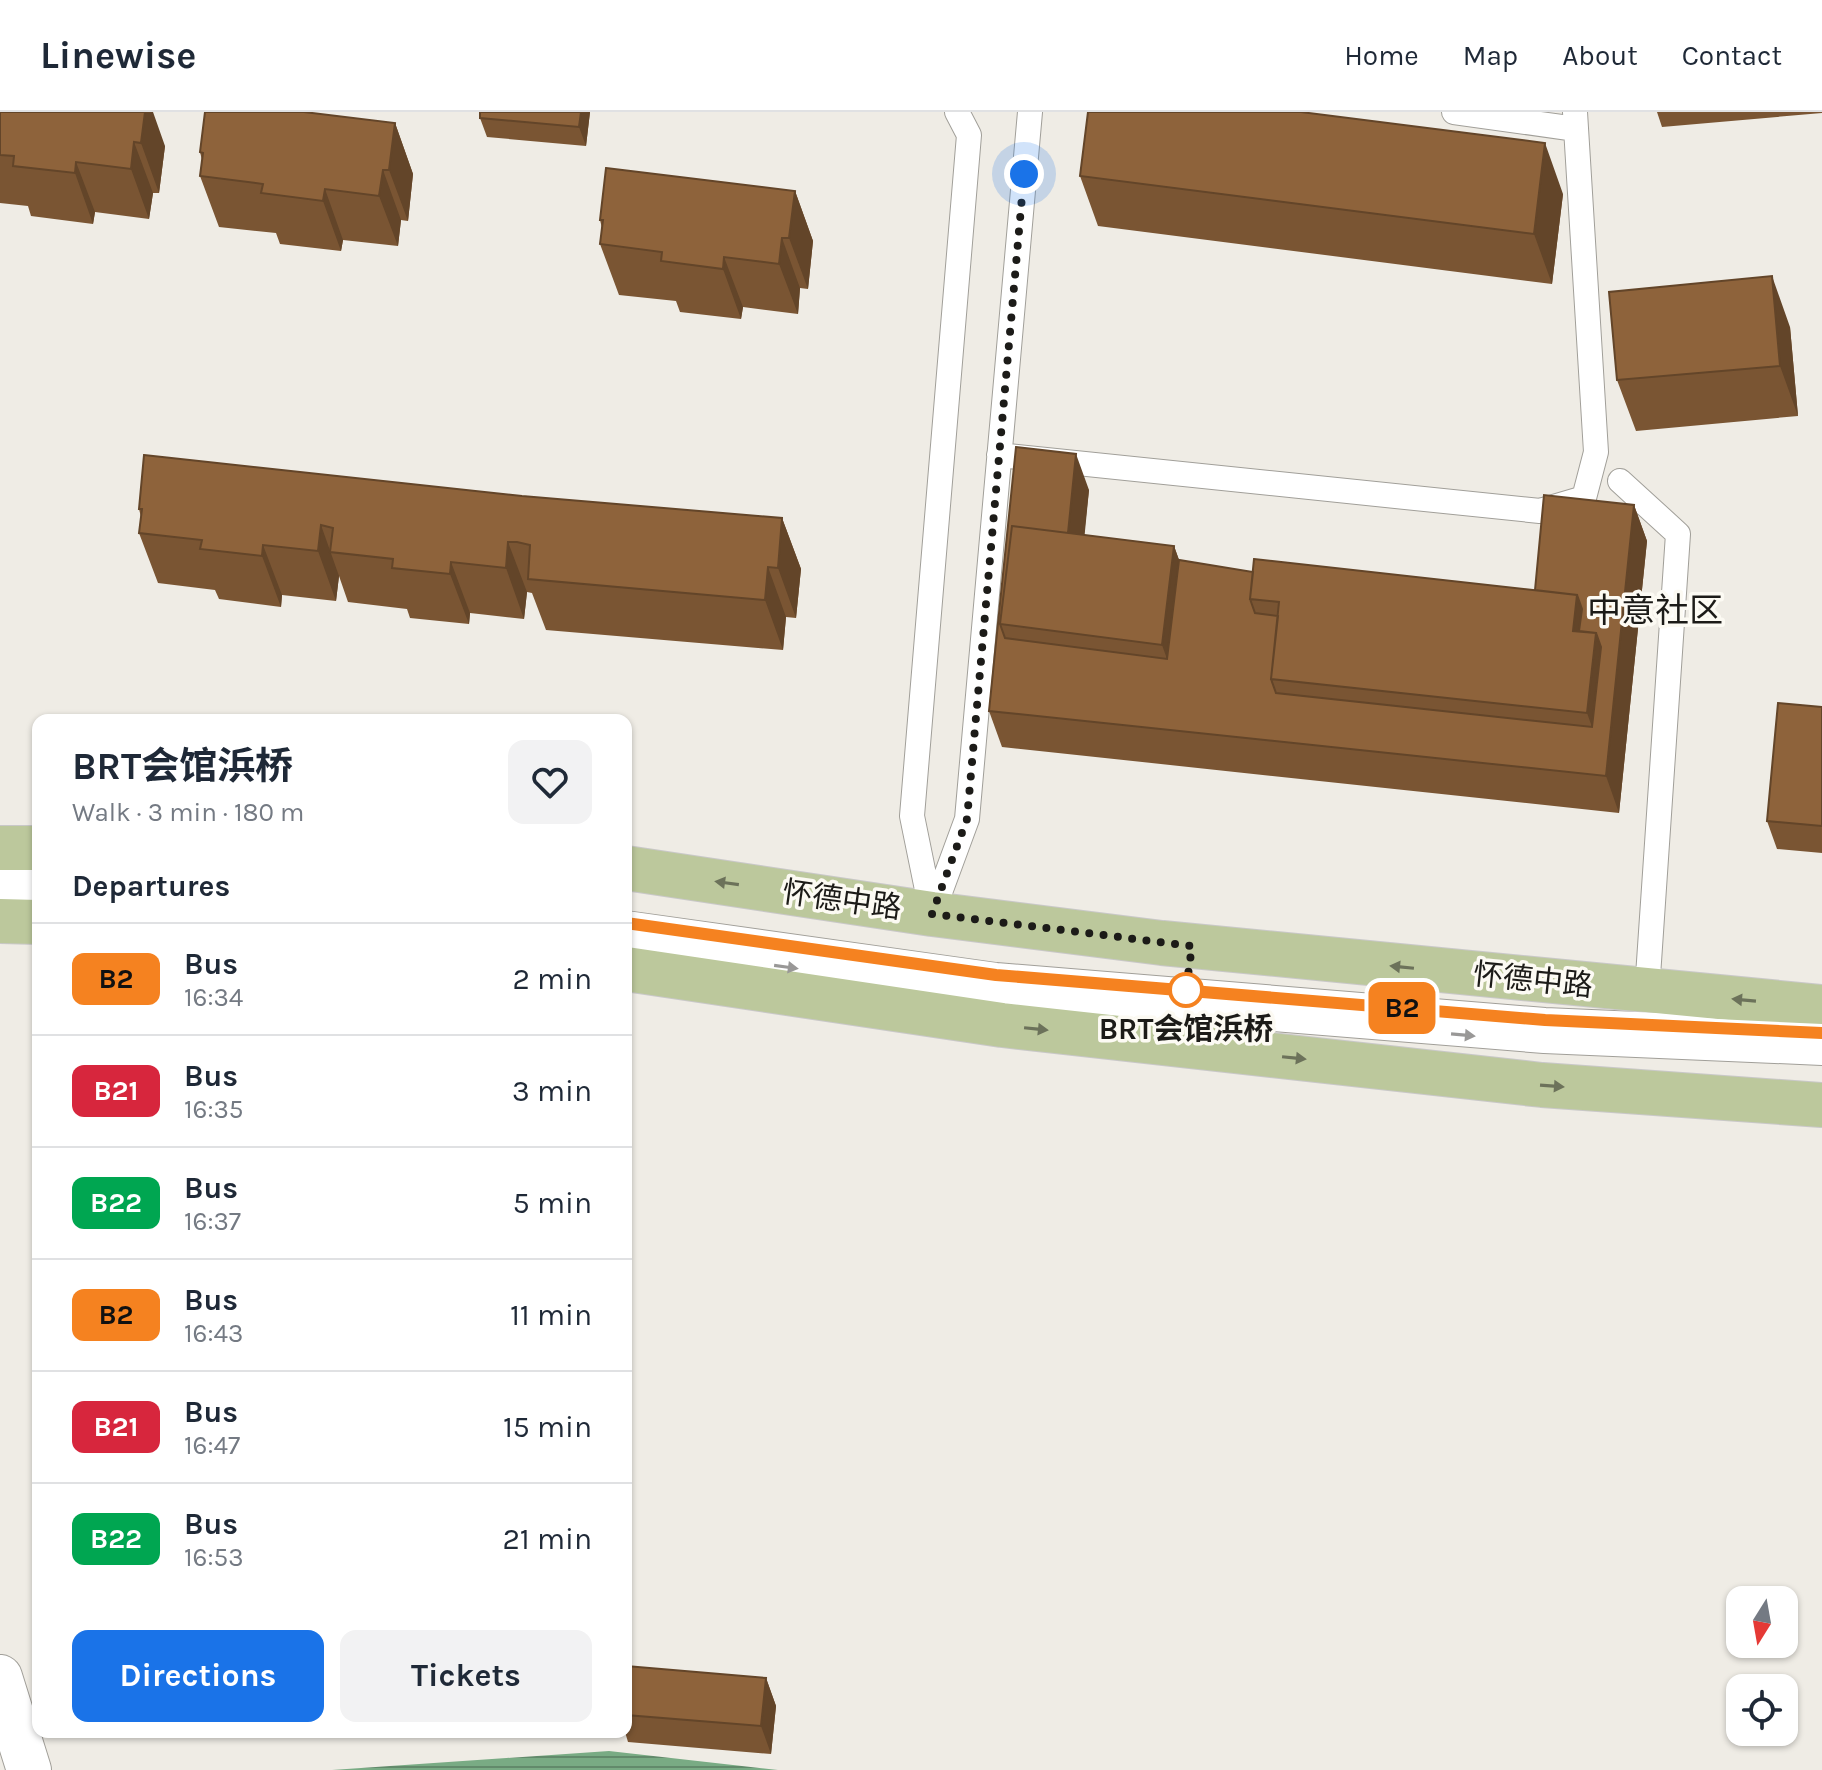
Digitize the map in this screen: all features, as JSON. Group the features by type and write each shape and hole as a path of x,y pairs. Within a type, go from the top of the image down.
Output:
{"main road":[{"path":"0,848 32,848"},
{"name":"怀德中路","path":"632,869 932,914 1162,943 1822,1007"},
{"path":"0,921 32,922"},
{"path":"632,970 1002,1025 1542,1085 1822,1105"},
{"path":"0,1677 29,1770"}],"lane":[{"path":"932,914 912,816 969,135 957,112"},
{"path":"932,914 967,819 1030,112"},
{"path":"999,455 1540,511 1584,498 1596,452 1575,121 1454,112"},
{"path":"1620,481 1678,534 1647,991"},
{"path":"0,876 32,874"},
{"path":"0,895 32,893"},
{"path":"632,924 996,975 1545,1020 1822,1032"},
{"path":"632,946 992,996 1544,1041 1822,1053"}],"shaded area":[{"path":"609,1751 778,1770 332,1770"}],"building":[{"path":"0,112 145,112 141,143 134,142 131,169 76,162 75,173 13,166 14,156 0,155"},
{"path":"205,112 304,112 395,123 389,170 383,170 379,196 325,189 323,201 261,193 263,184 200,176"},
{"path":"480,112 581,112 579,127 480,118"},
{"path":"1088,112 1301,112 1545,143 1534,234 1080,176"},
{"path":"606,168 795,191 789,238 782,238 779,264 724,257 723,269 661,261 662,252 600,244"},
{"path":"1772,276 1780,366 1617,380 1609,292"},
{"path":"1016,447 1076,454 1068,533 1012,526 1000,624 1005,638 1167,659 1179,560 1253,572 1250,599 1255,613 1278,616 1271,679 1276,693 1592,727 1601,647 1596,633 1579,631 1582,609 1577,595 1535,590 1544,495 1634,505 1606,776 989,711"},
{"path":"144,455 522,496 782,518 778,568 768,567 765,600 528,579 530,545 517,542 508,542 506,568 451,562 450,574 392,568 393,559 330,552 333,528 321,525 318,551 263,545 262,556 200,549 202,540 139,533"},
{"path":"1012,526 1174,546 1162,645 1000,624"},
{"path":"1254,559 1577,595 1573,631 1596,633 1587,713 1271,679 1279,602 1250,599"},
{"path":"1778,703 1822,707 1822,826 1767,821"},
{"path":"632,1667 766,1678 761,1726 632,1715"}],"bus line":[{"name":"B2","path":"632,924 996,975 1545,1020 1822,1033"}],"place":[{"name":"BRT会馆浜桥","path":"1186,990"}],"district":[{"name":"中意社区","path":"1655,611"}],"route":[{"path":"1024,174 967,819 932,914 1192,946 1186,990"}]}
